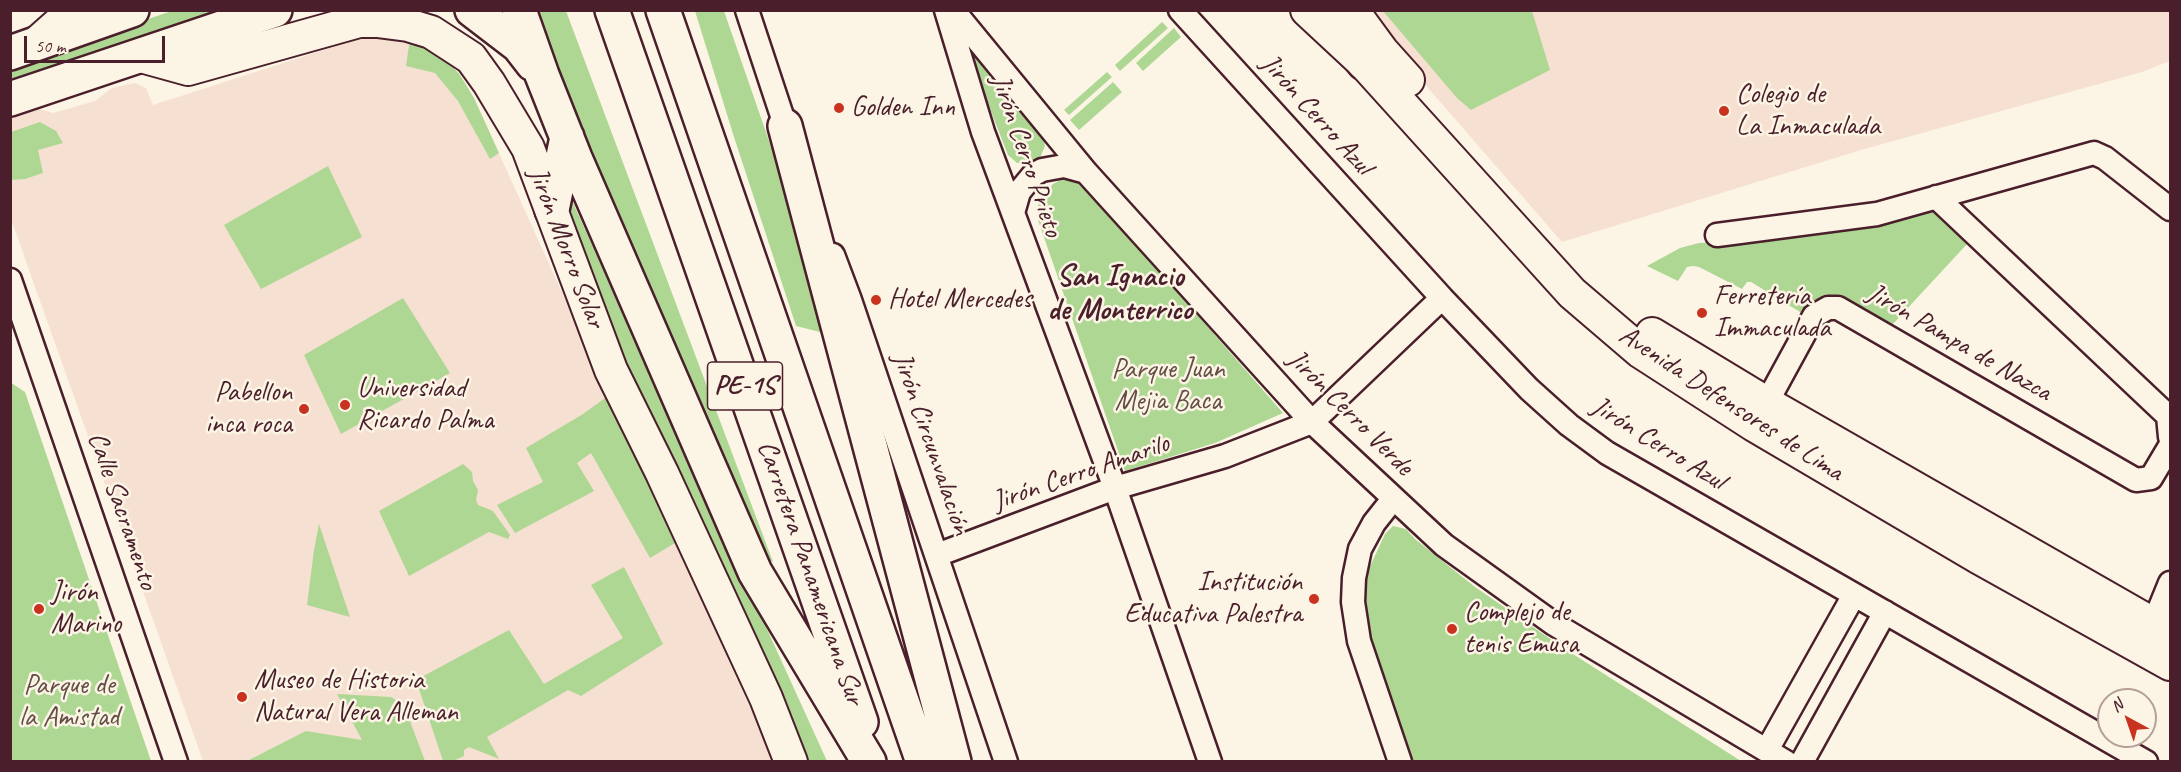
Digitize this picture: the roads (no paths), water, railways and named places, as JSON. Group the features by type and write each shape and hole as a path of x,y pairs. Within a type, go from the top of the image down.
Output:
{"main road":[{"path":"24,48 74,10"},
{"path":"24,48 132,10"},
{"path":"10,99 275,10"},
{"path":"472,10 519,46 542,75"},
{"path":"519,10 567,137 755,572 869,762"},
{"name":"Carretera Panamericana Sur","path":"612,10 875,762"},
{"name":"Carretera Panamericana Sur","path":"663,10 923,762"},
{"name":"Avenida Defensores de Lima","path":"1307,10 1364,63 1572,293 1641,352 1760,414"},
{"path":"1325,10 1364,63"},
{"name":"Avenida Defensores de Lima","path":"1352,10 1382,51 1585,278 1655,337 1760,414 1978,557 2155,636 2170,664"},
{"name":"Jirón Morro Solar","path":"141,56 188,69 358,21 377,21 408,25 431,32 471,58 489,83 528,148 611,370 662,473 761,687 791,762"},
{"path":"785,126 954,762"},
{"path":"552,210 567,137"}],"street":[{"name":"Jirón Circunvalación","path":"747,10 785,126 850,300 1006,762"},
{"name":"Jirón Cerro Prieto","path":"946,10 983,132 1115,488 1210,762"},
{"name":"Jirón Cerro Verde","path":"953,10 1086,172 1312,422 1393,499 1444,545 1554,624 1786,762"},
{"name":"Jirón Cerro Azul","path":"1180,10 1442,298 1529,389 1569,425 1607,453 2146,762"},
{"path":"1717,235 1877,214 2094,153 2105,158 2170,209"},
{"path":"1013,213 1019,192 1033,175 1042,170 1064,166 1086,172"},
{"path":"1936,197 2168,416 2170,437"},
{"name":"Calle Sacramento","path":"10,280 16,314 176,762"},
{"name":"Jirón Cerro Amarilo","path":"937,555 1115,488 1225,456 1312,422 1442,298"},
{"name":"Jirón Pampa de Nazca","path":"1760,414 1814,316 1828,308 1838,308 2136,480 2151,478 2170,446"},
{"path":"1393,499 1374,522 1360,549 1354,578 1353,602 1359,641 1400,762"},
{"path":"2155,636 2170,583"},
{"path":"1767,750 1854,595"},
{"path":"1802,762 1885,612"}],"place":[{"name":"Golden Inn","path":"839,108"},
{"name":"Colegio de La Inmaculada","path":"1724,111"},
{"name":"Hotel Mercedes","path":"876,300"},
{"name":"Ferretería Immaculada","path":"1702,313"},
{"name":"Universidad Ricardo Palma","path":"345,405"},
{"name":"Pabellon inca roca","path":"304,409"},
{"name":"Institución Educativa Palestra","path":"1314,599"},
{"name":"Jirón Marino","path":"39,609"},
{"name":"Complejo de tenis Emusa","path":"1452,629"},
{"name":"Museo de Historia Natural Vera Alleman","path":"242,697"}],"district":[{"name":"San Ignacio de Monterrico","path":"1120,294"}],"park label":[{"name":"Parque Juan Mejia Baca","path":"1168,386"},
{"name":"Parque de la Amistad","path":"69,702"}]}
